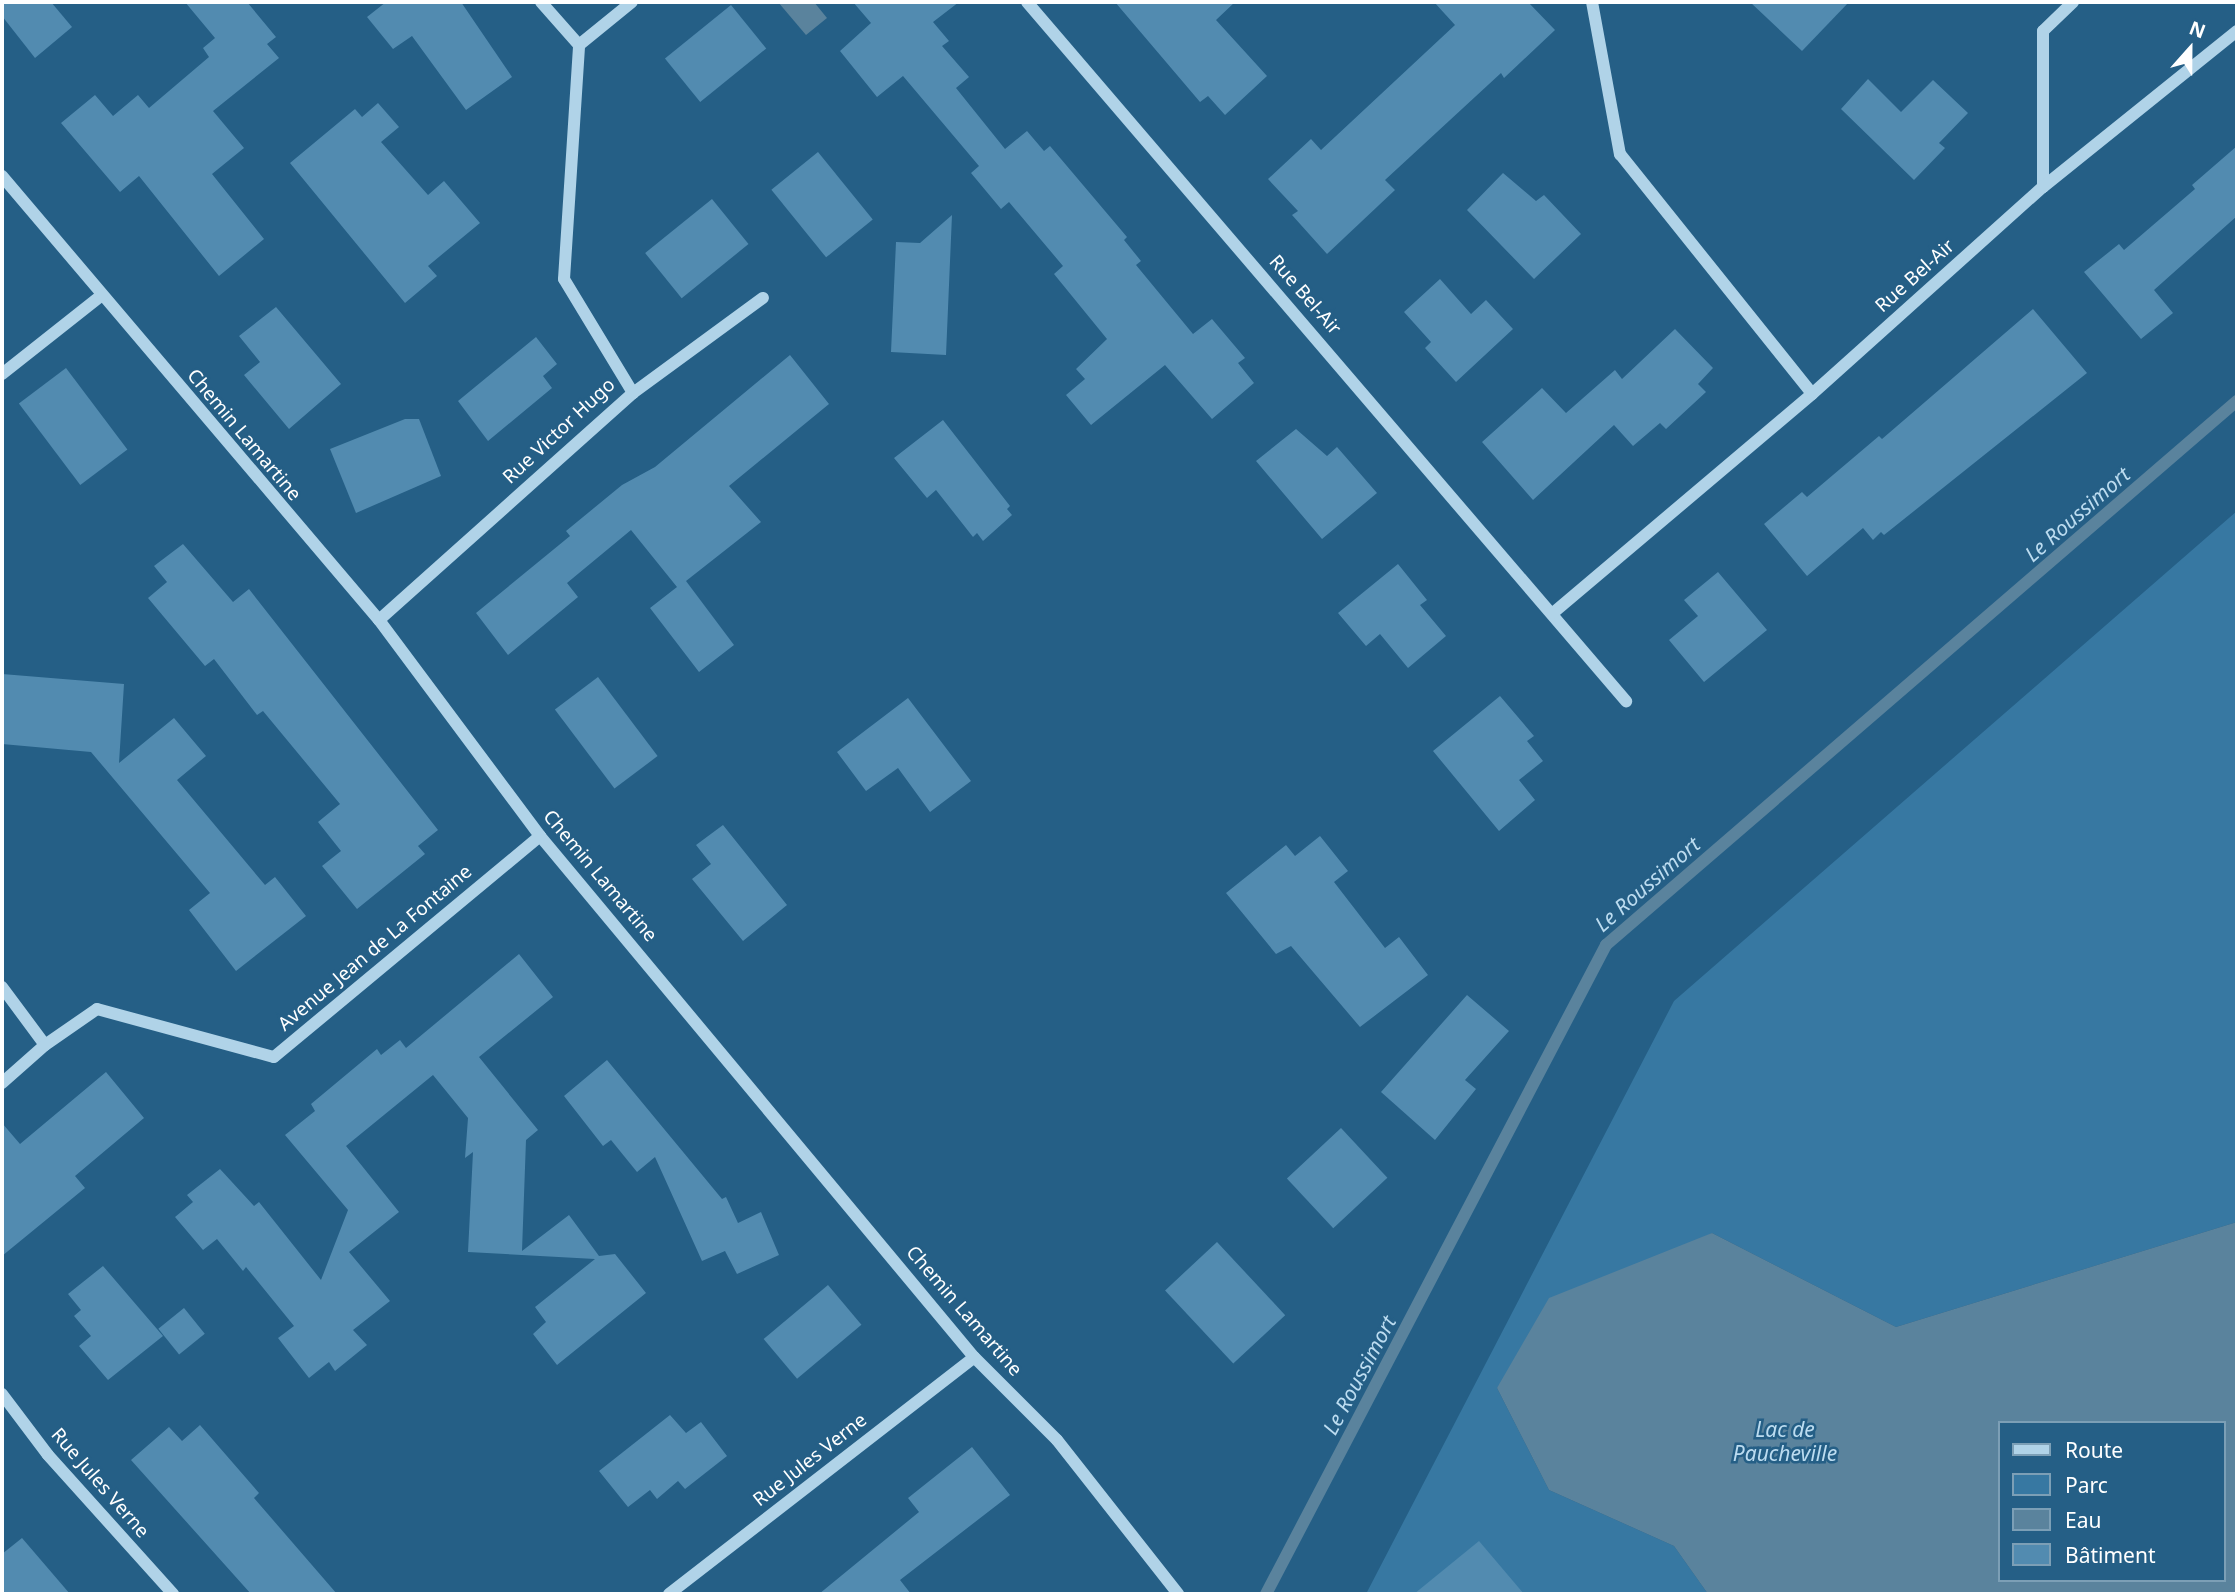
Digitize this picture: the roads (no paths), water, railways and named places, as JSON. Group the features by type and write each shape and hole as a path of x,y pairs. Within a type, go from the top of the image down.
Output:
{"street":[{"path":"541,2 579,45 632,2"},
{"name":"Rue Bel-Air","path":"1027,2 1626,701"},
{"path":"1592,2 1620,154 1812,394"},
{"path":"2043,187 2043,31 2074,2"},
{"name":"Rue Bel-Air","path":"1553,613 1812,394 2043,187 2237,31"},
{"name":"Rue Victor Hugo","path":"379,620 633,393 564,279 579,45"},
{"name":"Chemin Lamartine","path":"2,176 379,620 540,836 974,1357 1057,1440 1178,1594"},
{"path":"2,374 102,295"},
{"path":"633,393 763,298"},
{"name":"Avenue Jean de La Fontaine","path":"2,1083 45,1045 97,1009 274,1057 540,836"},
{"path":"2,987 45,1045"},
{"name":"Rue Jules Verne","path":"669,1594 974,1357"},
{"name":"Rue Jules Verne","path":"2,1394 48,1455 173,1594"}],"water":[{"path":"778,2 814,2 827,18 806,35"},
{"name":"Lac de Paucheville","path":"2237,1222 2237,1594 1708,1594 1674,1546 1549,1490 1497,1388 1549,1298 1712,1233 1896,1327"}],"waterway":[{"name":"Le Roussimort","path":"1266,1594 1606,945 2237,401"}]}
